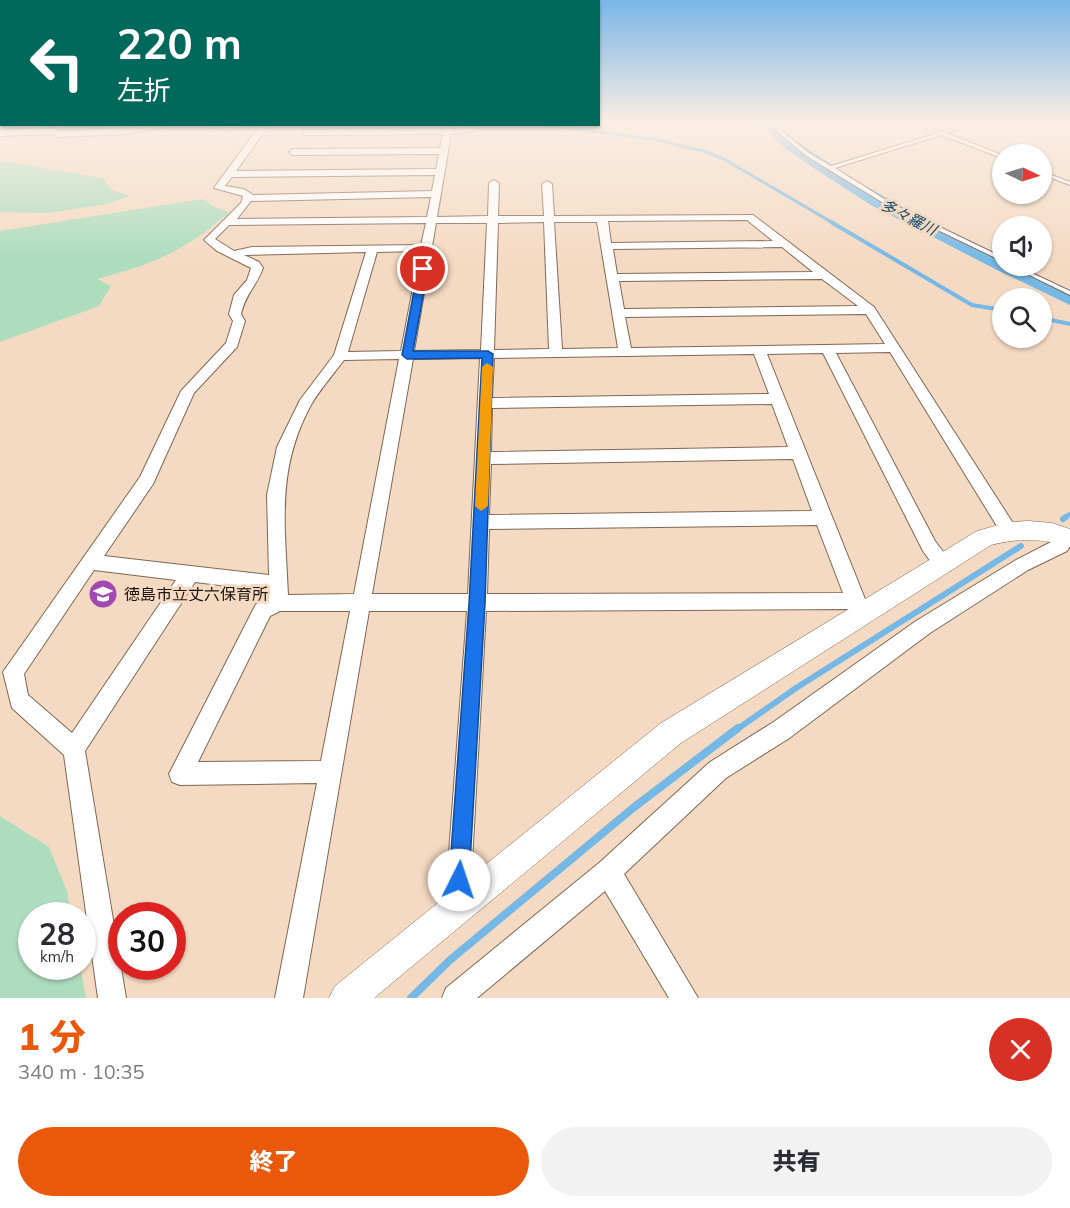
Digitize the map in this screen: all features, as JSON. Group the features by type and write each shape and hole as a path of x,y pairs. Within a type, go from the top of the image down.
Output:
{"street":[{"path":"112,998 74,749 19,701 7,677 91,562 147,480 188,391 232,344 239,321 235,314 237,301 257,268 255,264 221,249 209,240 239,213 247,198 248,195 241,191 219,188 235,168"},
{"path":"230,174 263,168"},
{"path":"365,168 441,172"},
{"path":"289,998 442,168"},
{"path":"464,903 459,880 477,604 494,183"},
{"path":"547,184 556,354"},
{"path":"247,198 437,194"},
{"path":"227,222 749,217 870,310 1009,531"},
{"path":"602,219 625,352"},
{"path":"607,246 784,244"},
{"path":"331,772 180,774 263,610 278,593 275,495 285,447 305,403 340,356 373,248"},
{"path":"235,254 252,250 427,248"},
{"path":"612,278 825,275"},
{"path":"618,313 870,310"},
{"path":"340,356 894,348"},
{"path":"827,350 928,546 942,562"},
{"path":"759,351 858,607"},
{"path":"486,403 778,399"},
{"path":"483,458 798,453"},
{"path":"481,522 823,518"},
{"path":"346,998 671,733 858,607 985,537 1009,531 1029,530 1064,536 1060,546 1022,565 923,627 780,730 718,770 608,872 456,998"},
{"path":"91,562 190,574 278,593 362,601 858,607"},
{"path":"74,749 190,574"},
{"path":"608,872 684,998"}],"lane":[{"path":"831,168 892,206 992,255"},
{"path":"1052,176 1070,183"},
{"path":"1036,276 1070,292"}],"green space":[{"path":"0,168 40,168 103,178 112,190 129,196 107,204 48,213 0,212"},
{"path":"202,199 216,208 230,212 198,237 168,255 97,279 111,286 99,306 0,342 0,231"},
{"path":"0,816 49,847 67,891 69,902 18,902 18,980 83,980 86,998 0,998"}],"waterway":[{"path":"739,168 833,223"},
{"name":"多々羅川","path":"823,168 908,218 992,259"},
{"path":"831,222 972,305 992,308"},
{"name":"多々羅川","path":"1025,276 1070,298"},
{"path":"1052,320 1070,324"},
{"path":"1064,518 1070,514"},
{"path":"736,730 796,688 1021,546"},
{"path":"411,998 450,960 633,808 738,728"}],"slow traffic":[{"path":"481,506 487,367"}],"place":[{"name":"徳島市立丈六保育所","path":"103,594"}],"route":[{"path":"423,269 407,355 488,354 477,604 459,880"}]}
